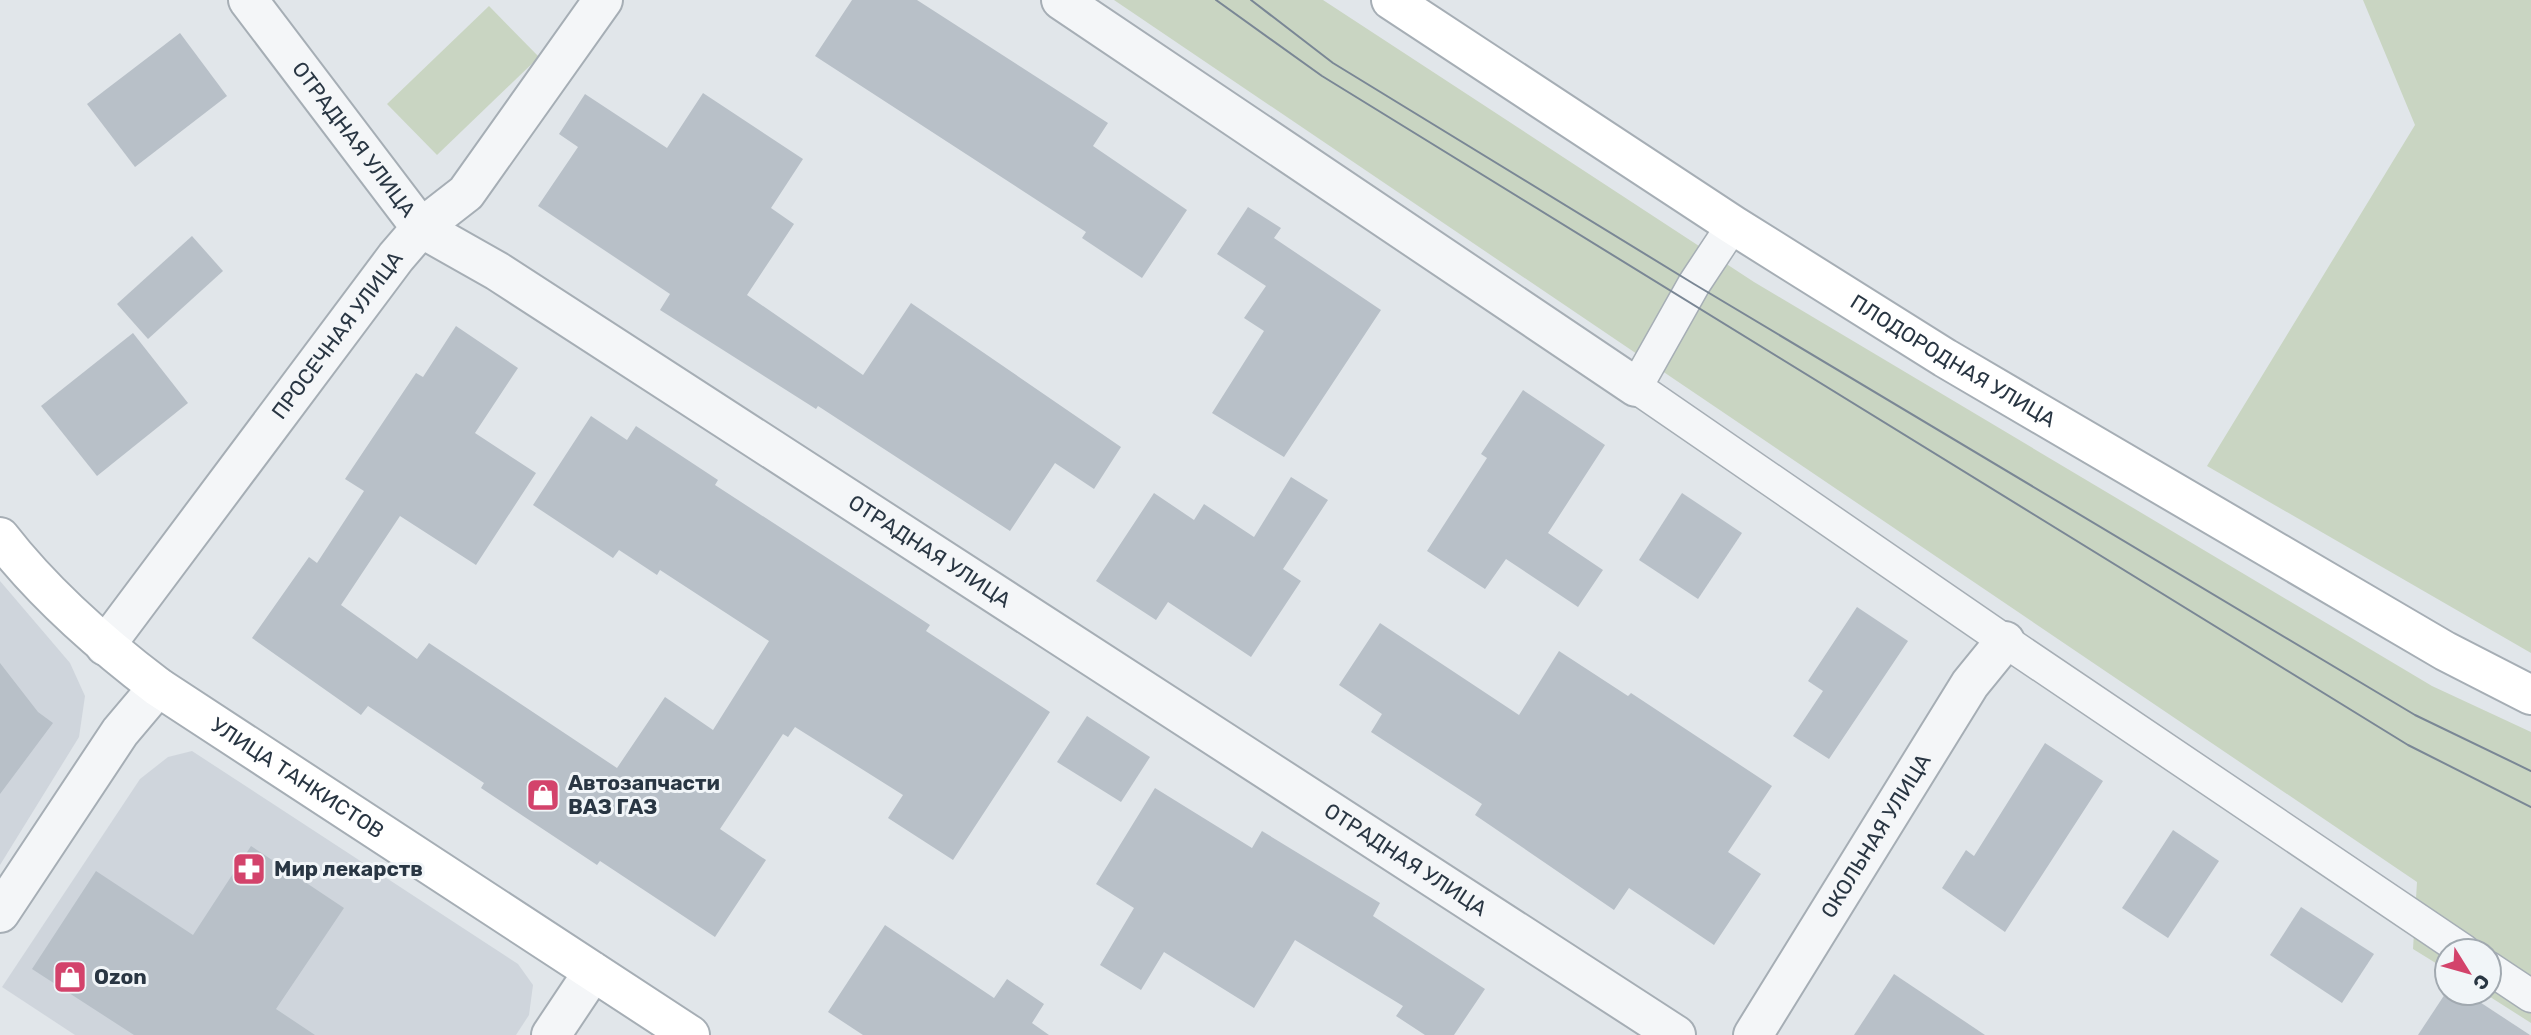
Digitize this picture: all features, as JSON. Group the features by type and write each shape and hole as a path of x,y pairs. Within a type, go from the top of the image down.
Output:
{"main road":[{"name":"ПЛОДОРОДНАЯ УЛИЦА","path":"1391,0 1733,225 1945,358 2445,651 2531,695"},
{"name":"УЛИЦА ТАНКИСТОВ","path":"0,537 54,598 105,646 158,687 690,1035"}],"street":[{"name":"ОТРАДНАЯ УЛИЦА","path":"248,0 421,228 509,279 1676,1035"},
{"name":"ПРОСЕЧНАЯ УЛИЦА","path":"105,646 396,257 421,228 466,193 603,0"},
{"path":"1061,0 1636,387"},
{"name":"ОКОЛЬНАЯ УЛИЦА","path":"1753,1035 1970,684 2005,641"},
{"path":"0,913 120,732 158,687"},
{"path":"551,1035 593,972"}],"lane":[{"path":"1733,225 1694,284 1636,387 2005,641 2444,937"},
{"path":"2503,977 2531,996"}],"shaded area":[{"path":"0,581 70,663 85,696 79,737 0,865"},
{"path":"192,751 518,964 533,985 529,1015 516,1035 75,1035 2,987 140,779 168,757"}],"green space":[{"path":"1114,0 1323,0 1754,282 2432,686 2531,732 2531,1023 2503,1005 2503,937 2433,937 2433,961 2413,949 2417,882"},
{"path":"2363,0 2531,0 2531,653 2207,466 2415,125"},
{"path":"489,6 539,57 437,155 387,104"}],"building":[{"path":"852,0 917,0 1108,123 1093,146 1187,210 1142,278 1082,238 1086,232 815,56"},
{"path":"180,33 227,96 135,167 87,104"},
{"path":"703,93 803,159 771,208 794,224 747,295 863,375 911,303 1121,447 1094,489 1055,463 1010,531 818,406 816,409 660,310 670,294 538,206 578,147 559,134 585,94 667,148"},
{"path":"1248,207 1281,228 1274,238 1381,310 1284,457 1212,413 1264,331 1244,318 1266,286 1217,254"},
{"path":"192,236 223,271 148,339 117,304"},
{"path":"456,326 518,368 475,433 536,473 476,565 400,516 341,605 417,659 429,643 617,768 665,697 713,730 769,641 660,570 657,575 619,550 613,558 533,505 591,416 627,440 636,426 718,480 715,485 930,625 926,631 1050,712 953,860 888,818 903,795 795,727 788,737 783,734 720,829 766,860 715,937 600,861 597,865 481,788 484,783 368,706 361,715 252,638 309,557 317,563 364,491 345,479 416,373 423,377"},
{"path":"133,333 188,403 97,476 41,406"},
{"path":"1523,390 1605,445 1548,533 1603,570 1578,607 1506,559 1485,589 1427,551 1487,458 1481,454"},
{"path":"1291,477 1328,500 1283,569 1301,581 1251,657 1168,602 1156,620 1096,581 1154,493 1194,520 1204,504 1254,537"},
{"path":"1682,493 1742,533 1698,599 1639,560"},
{"path":"1857,607 1908,641 1829,759 1793,736 1823,691 1808,681"},
{"path":"1380,623 1519,715 1559,651 1628,696 1631,693 1772,786 1728,852 1761,874 1714,945 1629,888 1614,910 1475,815 1482,804 1371,732 1382,714 1339,685"},
{"path":"0,663 38,712 53,723 0,794"},
{"path":"1087,716 1150,757 1121,802 1057,762"},
{"path":"2045,743 2103,781 2005,932 1942,888 1966,850 1974,856"},
{"path":"1155,788 1252,848 1262,831 1380,903 1373,916 1485,989 1454,1035 1425,1035 1396,1016 1403,1006 1295,940 1254,1008 1164,952 1141,990 1100,965 1134,908 1096,884"},
{"path":"2173,830 2219,861 2168,938 2122,908"},
{"path":"251,846 344,908 276,1009 315,1035 134,1035 32,969 96,871 193,935"},
{"path":"2301,907 2374,954 2342,1003 2270,955"},
{"path":"885,925 994,998 1007,979 1044,1004 1032,1023 1049,1035 863,1035 828,1012"},
{"path":"1894,974 1985,1035 1854,1035"},
{"path":"2436,1007 2487,1007 2530,1035 2418,1035"}],"tram line":[{"path":"1216,0 1322,76 2408,745 2531,807"},
{"path":"1251,0 1333,63 1694,284 2415,715 2531,771"}],"place":[{"name":"Автозапчасти ВАЗ ГАЗ","path":"543,795"},
{"name":"Мир лекарств","path":"249,869"},
{"name":"Ozon","path":"70,977"}]}
